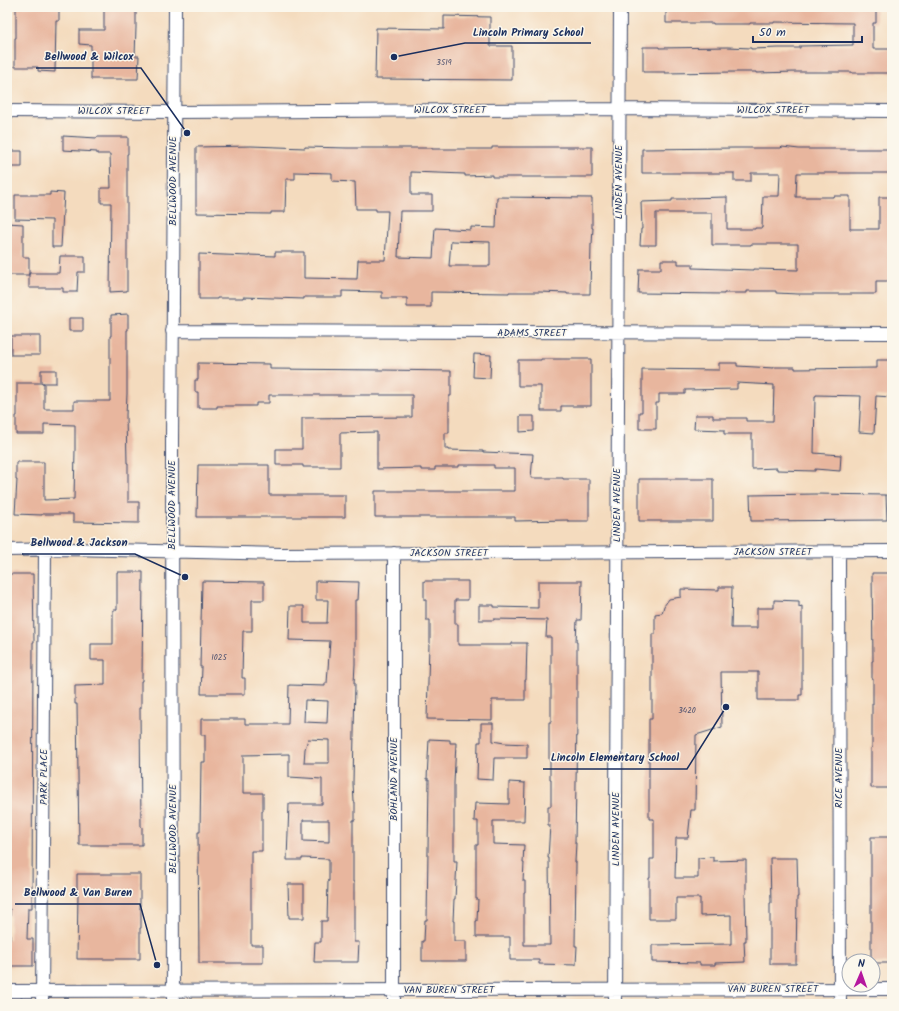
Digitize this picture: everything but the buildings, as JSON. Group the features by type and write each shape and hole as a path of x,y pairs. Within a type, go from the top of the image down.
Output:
{"street":[{"name":"BELLWOOD AVENUE","path":"173,1004 172,332 175,7"},
{"name":"LINDEN AVENUE","path":"615,1004 620,7"},
{"name":"WILCOX STREET","path":"7,111 892,111"},
{"name":"ADAMS STREET","path":"172,332 892,333"},
{"name":"JACKSON STREET","path":"7,550 69,549 281,554 892,552"},
{"name":"PARK PLACE","path":"42,1004 45,550"},
{"name":"RICE AVENUE","path":"839,552 840,1004"},
{"name":"BOHLAND AVENUE","path":"394,553 394,1004"},
{"name":"VAN BUREN STREET","path":"7,991 892,989"}],"place":[{"name":"Lincoln Primary School","path":"394,57"},
{"name":"Bellwood & Wilcox","path":"187,133"},
{"name":"Bellwood & Jackson","path":"185,577"},
{"name":"Lincoln Elementary School","path":"726,707"},
{"name":"Bellwood & Van Buren","path":"157,965"}]}
